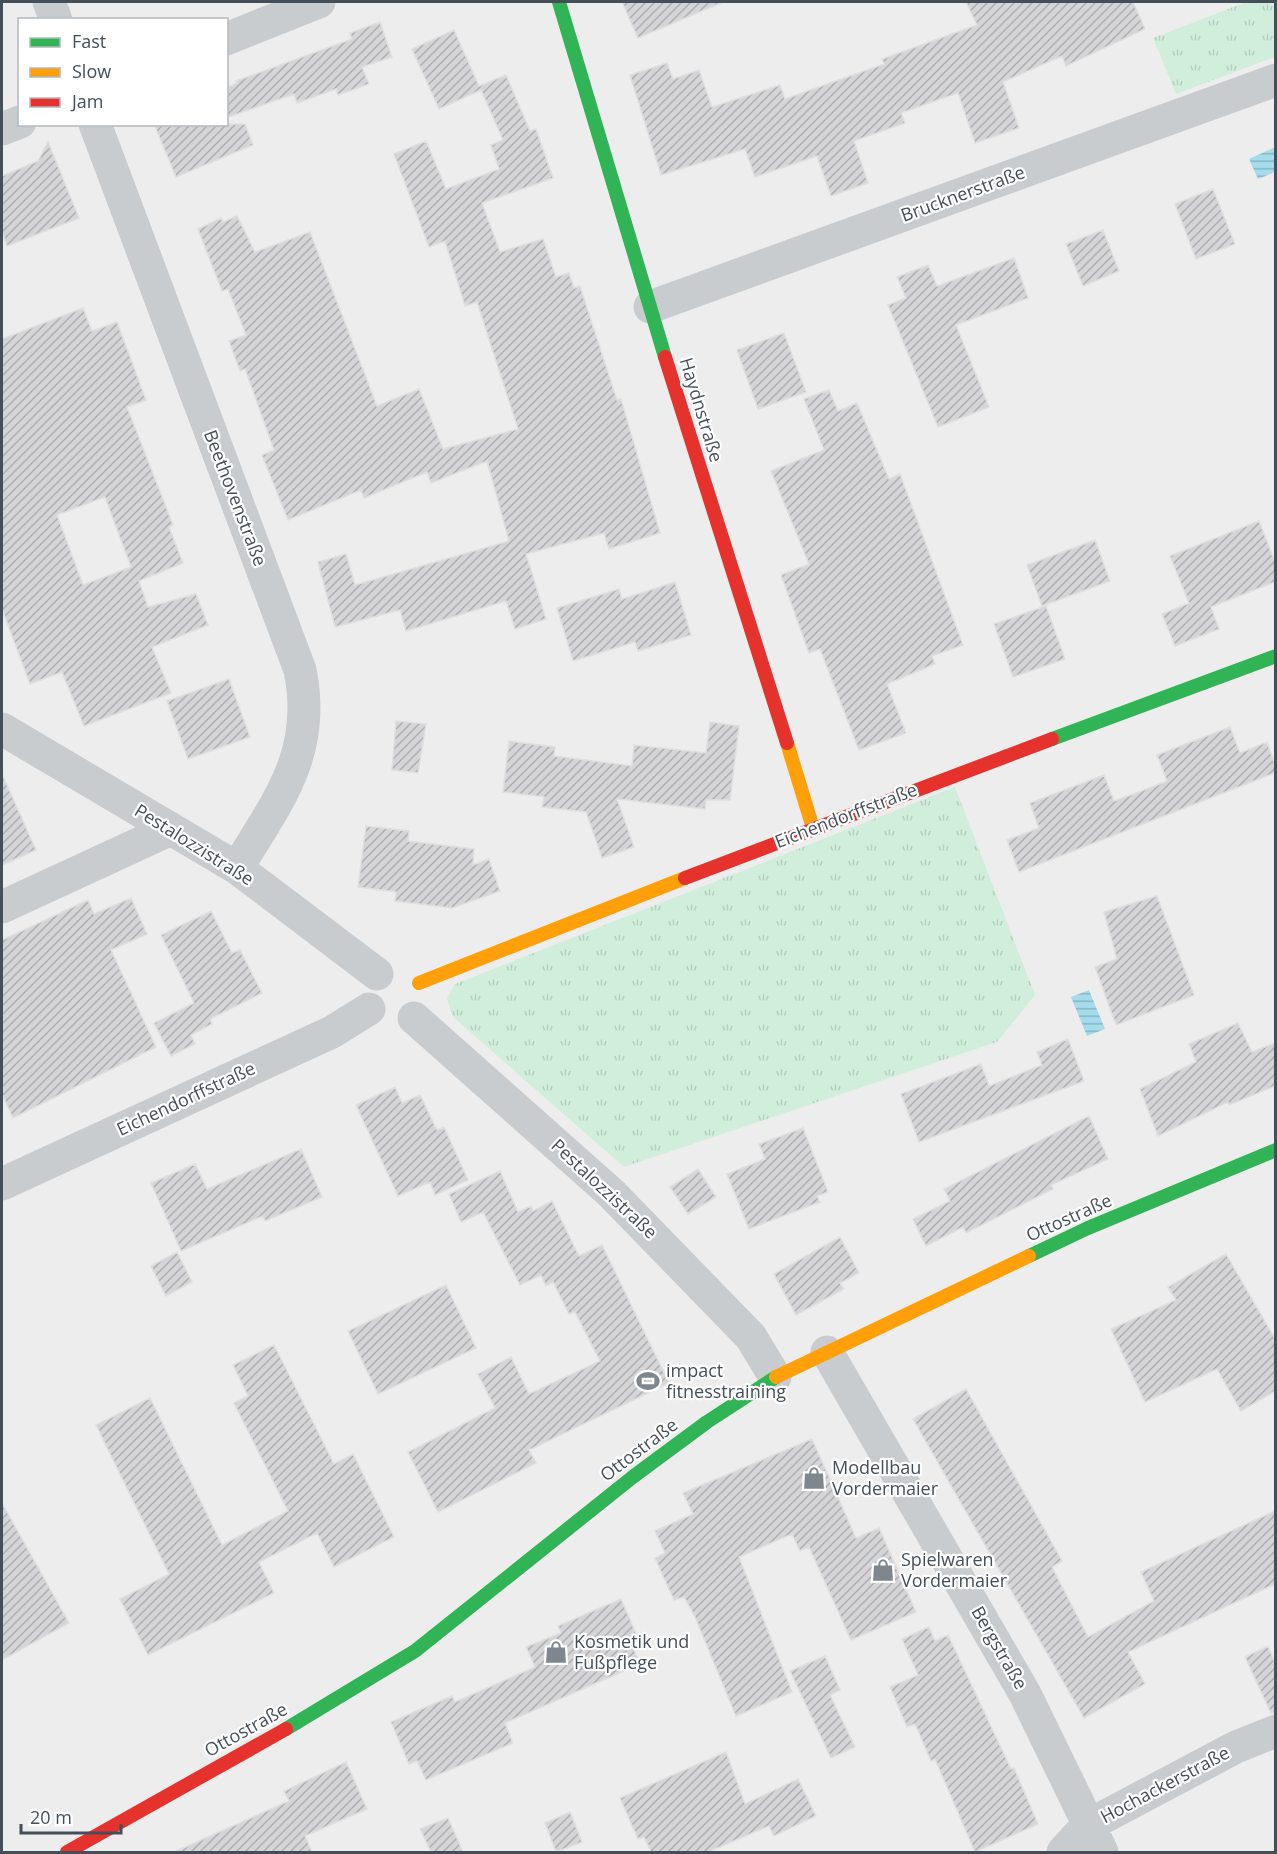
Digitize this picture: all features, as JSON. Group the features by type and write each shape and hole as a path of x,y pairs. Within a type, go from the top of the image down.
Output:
{"street":[{"path":"49,2 55,18"},
{"path":"228,38 319,2"},
{"name":"Haydnstraße","path":"559,2 650,307 813,828"},
{"name":"Brucknerstraße","path":"650,307 1275,80"},
{"path":"2,129 18,123"},
{"name":"Beethovenstraße","path":"96,126 300,670 304,692 305,725 291,775 237,868"},
{"name":"Eichendorffstraße","path":"420,983 813,828 1275,656"},
{"name":"Pestalozzistraße","path":"2,729 237,868 377,974"},
{"path":"2,907 171,829"},
{"path":"393,968 408,972 420,983 422,1001 414,1018 398,1025 381,1022 369,1009 366,996 369,984 377,974 393,968"},
{"name":"Eichendorffstraße","path":"2,1184 332,1032 369,1009"},
{"name":"Pestalozzistraße","path":"414,1018 611,1193 751,1336 775,1377"},
{"name":"Ottostraße","path":"67,1852 335,1702 415,1652 634,1476 707,1422 775,1377 1088,1228 1275,1150"},
{"name":"Bergstraße","path":"827,1352 1025,1694 1094,1839"},
{"name":"Hochackerstraße","path":"1063,1852 1094,1839 1236,1747 1275,1731"}],"green space":[{"path":"1246,2 1275,2 1275,57 1176,94 1153,38"},
{"path":"955,787 1035,995 997,1042 624,1167 452,1016 447,998 455,984"}],"water":[{"path":"1275,147 1275,172 1258,179 1249,159"},
{"path":"1089,990 1105,1029 1087,1036 1071,997"}],"building":[{"path":"622,2 723,2 638,38"},
{"path":"966,2 1133,2 1145,29 1066,66 1062,56 1003,82 1019,128 975,143 958,93 901,113 905,123 854,141 868,183 831,196 817,156 755,177 745,149 661,175 630,75 667,63 673,79 699,70 712,107 780,85 785,99 884,64 882,59 977,25"},
{"path":"380,22 392,57 362,67 369,84 338,95 336,89 297,103 294,94 228,117 228,87 237,83 236,81 352,39 350,33"},
{"path":"454,30 479,86 506,75 530,131 536,129 553,178 482,203 500,252 543,239 556,277 569,273 574,288 580,286 617,400 621,399 660,533 609,549 604,533 526,554 546,619 515,629 506,601 406,631 400,610 335,627 318,562 346,554 355,585 509,541 487,461 431,483 427,472 364,498 361,490 288,520 262,455 274,450 245,369 240,371 229,341 246,335 228,289 222,291 198,229 221,218 223,222 237,216 255,252 310,232 377,406 419,389 443,449 518,429 477,302 465,306 445,241 429,247 394,154 426,141 446,189 499,169 491,145 503,140 481,90 439,109 412,49"},
{"path":"245,124 253,145 176,177 155,126"},
{"path":"48,142 79,218 7,246 2,232 2,176 38,161"},
{"path":"1213,189 1235,244 1196,259 1175,204"},
{"path":"1103,230 1119,271 1083,286 1066,244"},
{"path":"1014,258 1028,298 956,325 989,407 938,427 888,305 906,298 897,277 928,265 937,286"},
{"path":"83,308 92,331 117,322 146,400 127,407 173,525 169,527 183,563 139,581 148,607 196,594 208,625 152,647 171,693 84,726 62,672 30,684 2,609 2,339","holes":["105,497 131,567 83,585 57,515"]},
{"path":"784,333 806,392 758,409 737,350"},
{"path":"829,390 838,411 857,403 889,479 900,474 963,645 932,656 935,664 887,684 906,733 859,750 820,649 809,653 781,575 809,564 771,471 824,450 804,399"},
{"path":"1259,521 1275,562 1275,582 1211,607 1219,629 1175,646 1162,614 1189,603 1170,556"},
{"path":"1095,540 1110,581 1042,606 1027,565"},
{"path":"675,582 691,635 638,651 635,642 573,661 557,608 619,589 622,599"},
{"path":"1046,606 1065,659 1013,677 994,624"},
{"path":"229,679 250,737 188,759 167,701"},
{"path":"396,721 426,724 418,773 392,770"},
{"path":"710,722 739,726 730,800 706,800 705,809 617,799 634,847 602,858 586,812 542,807 544,797 503,792 509,741 555,747 554,756 632,766 634,745 706,753"},
{"path":"1230,727 1240,753 1267,742 1275,765 1275,773 1019,872 1007,840 1039,828 1030,803 1104,775 1114,801 1139,792 1167,781 1157,755"},
{"path":"2,774 36,850 2,865"},
{"path":"366,826 409,831 408,841 474,849 473,865 489,859 500,891 452,908 395,901 396,892 358,887"},
{"path":"1157,896 1194,995 1116,1025 1095,967 1117,959 1104,912"},
{"path":"131,898 147,934 111,950 156,1047 13,1118 2,1094 2,940 88,900 94,914"},
{"path":"211,911 232,953 240,950 262,993 210,1019 212,1024 191,1035 195,1044 171,1056 154,1023 194,1003 161,935"},
{"path":"1238,1023 1252,1052 1275,1043 1275,1086 1229,1105 1228,1102 1158,1136 1140,1089 1196,1062 1189,1044"},
{"path":"1068,1039 1084,1081 919,1142 901,1094 981,1064 989,1086 1042,1065 1037,1052"},
{"path":"395,1087 402,1103 420,1095 437,1130 444,1127 468,1180 435,1195 430,1182 398,1196 356,1105"},
{"path":"1089,1116 1108,1159 1051,1185 1053,1189 966,1233 963,1227 926,1246 913,1219 950,1201 944,1189"},
{"path":"803,1128 828,1192 817,1196 820,1202 749,1229 727,1174 765,1159 759,1144"},
{"path":"301,1149 322,1197 265,1221 263,1216 181,1251 151,1183 195,1164 207,1189"},
{"path":"698,1169 716,1197 688,1214 670,1187"},
{"path":"500,1171 518,1212 531,1206 533,1211 552,1201 579,1256 602,1245 669,1383 529,1450 536,1463 438,1512 408,1452 495,1408 478,1374 511,1357 529,1394 600,1361 575,1312 569,1314 553,1282 546,1286 541,1275 520,1285 483,1212 461,1222 449,1194"},
{"path":"840,1237 859,1273 840,1283 844,1289 796,1315 774,1274"},
{"path":"177,1252 192,1282 166,1296 151,1266"},
{"path":"1226,1254 1275,1339 1275,1391 1241,1411 1217,1369 1145,1402 1111,1329 1176,1300 1168,1287"},
{"path":"446,1285 476,1348 378,1394 348,1331"},
{"path":"274,1345 334,1464 353,1454 394,1537 334,1567 317,1533 259,1562 274,1593 148,1655 120,1599 169,1574 96,1425 150,1398 222,1545 288,1511 234,1403 248,1396 233,1365"},
{"path":"966,1389 1062,1561 1052,1567 1088,1637 1154,1601 1141,1572 1275,1511 1275,1584 1128,1652 1145,1684 1084,1718 913,1419"},
{"path":"812,1439 856,1538 879,1528 916,1612 851,1640 809,1547 800,1551 792,1534 739,1557 792,1692 736,1716 695,1617 684,1597 674,1600 655,1558 665,1553 655,1531 693,1514 683,1493"},
{"path":"2,1503 69,1623 2,1660"},
{"path":"621,1599 639,1640 631,1643 640,1664 505,1723 513,1743 426,1780 417,1761 409,1764 391,1722 452,1696 455,1702 535,1667 526,1647 561,1633 558,1626"},
{"path":"929,1627 935,1641 948,1635 1011,1769 1014,1768 1038,1824 975,1852 935,1759 931,1761 915,1724 907,1727 890,1687 918,1675 902,1639"},
{"path":"1268,1646 1275,1663 1275,1713 1271,1713 1245,1657"},
{"path":"825,1656 840,1690 830,1695 855,1747 831,1758 790,1671"},
{"path":"726,1752 745,1804 798,1779 816,1816 774,1836 769,1826 708,1852 651,1852 644,1837 638,1839 620,1798"},
{"path":"346,1762 367,1809 305,1836 312,1852 174,1852 289,1801 284,1791"},
{"path":"570,1812 582,1842 556,1852 545,1823"},
{"path":"448,1818 463,1852 431,1852 420,1829"}],"traffic: fast":[{"path":"559,2 665,357"},
{"path":"1052,739 1276,656"},
{"path":"1029,1256 1088,1228 1276,1150"},
{"path":"286,1729 415,1651 634,1476 707,1422 776,1377"}],"traffic: slow":[{"path":"787,743 813,828"},
{"path":"419,983 685,878"},
{"path":"776,1377 1029,1256"}],"traffic: jam":[{"path":"665,357 787,743"},
{"path":"685,878 1052,739"},
{"path":"67,1852 286,1729"}],"place":[{"name":"impact fitnesstraining","path":"648,1381"},
{"name":"Modellbau Vordermaier","path":"814,1478"},
{"name":"Spielwaren Vordermaier","path":"883,1570"},
{"name":"Kosmetik und Fußpflege","path":"556,1652"}]}
